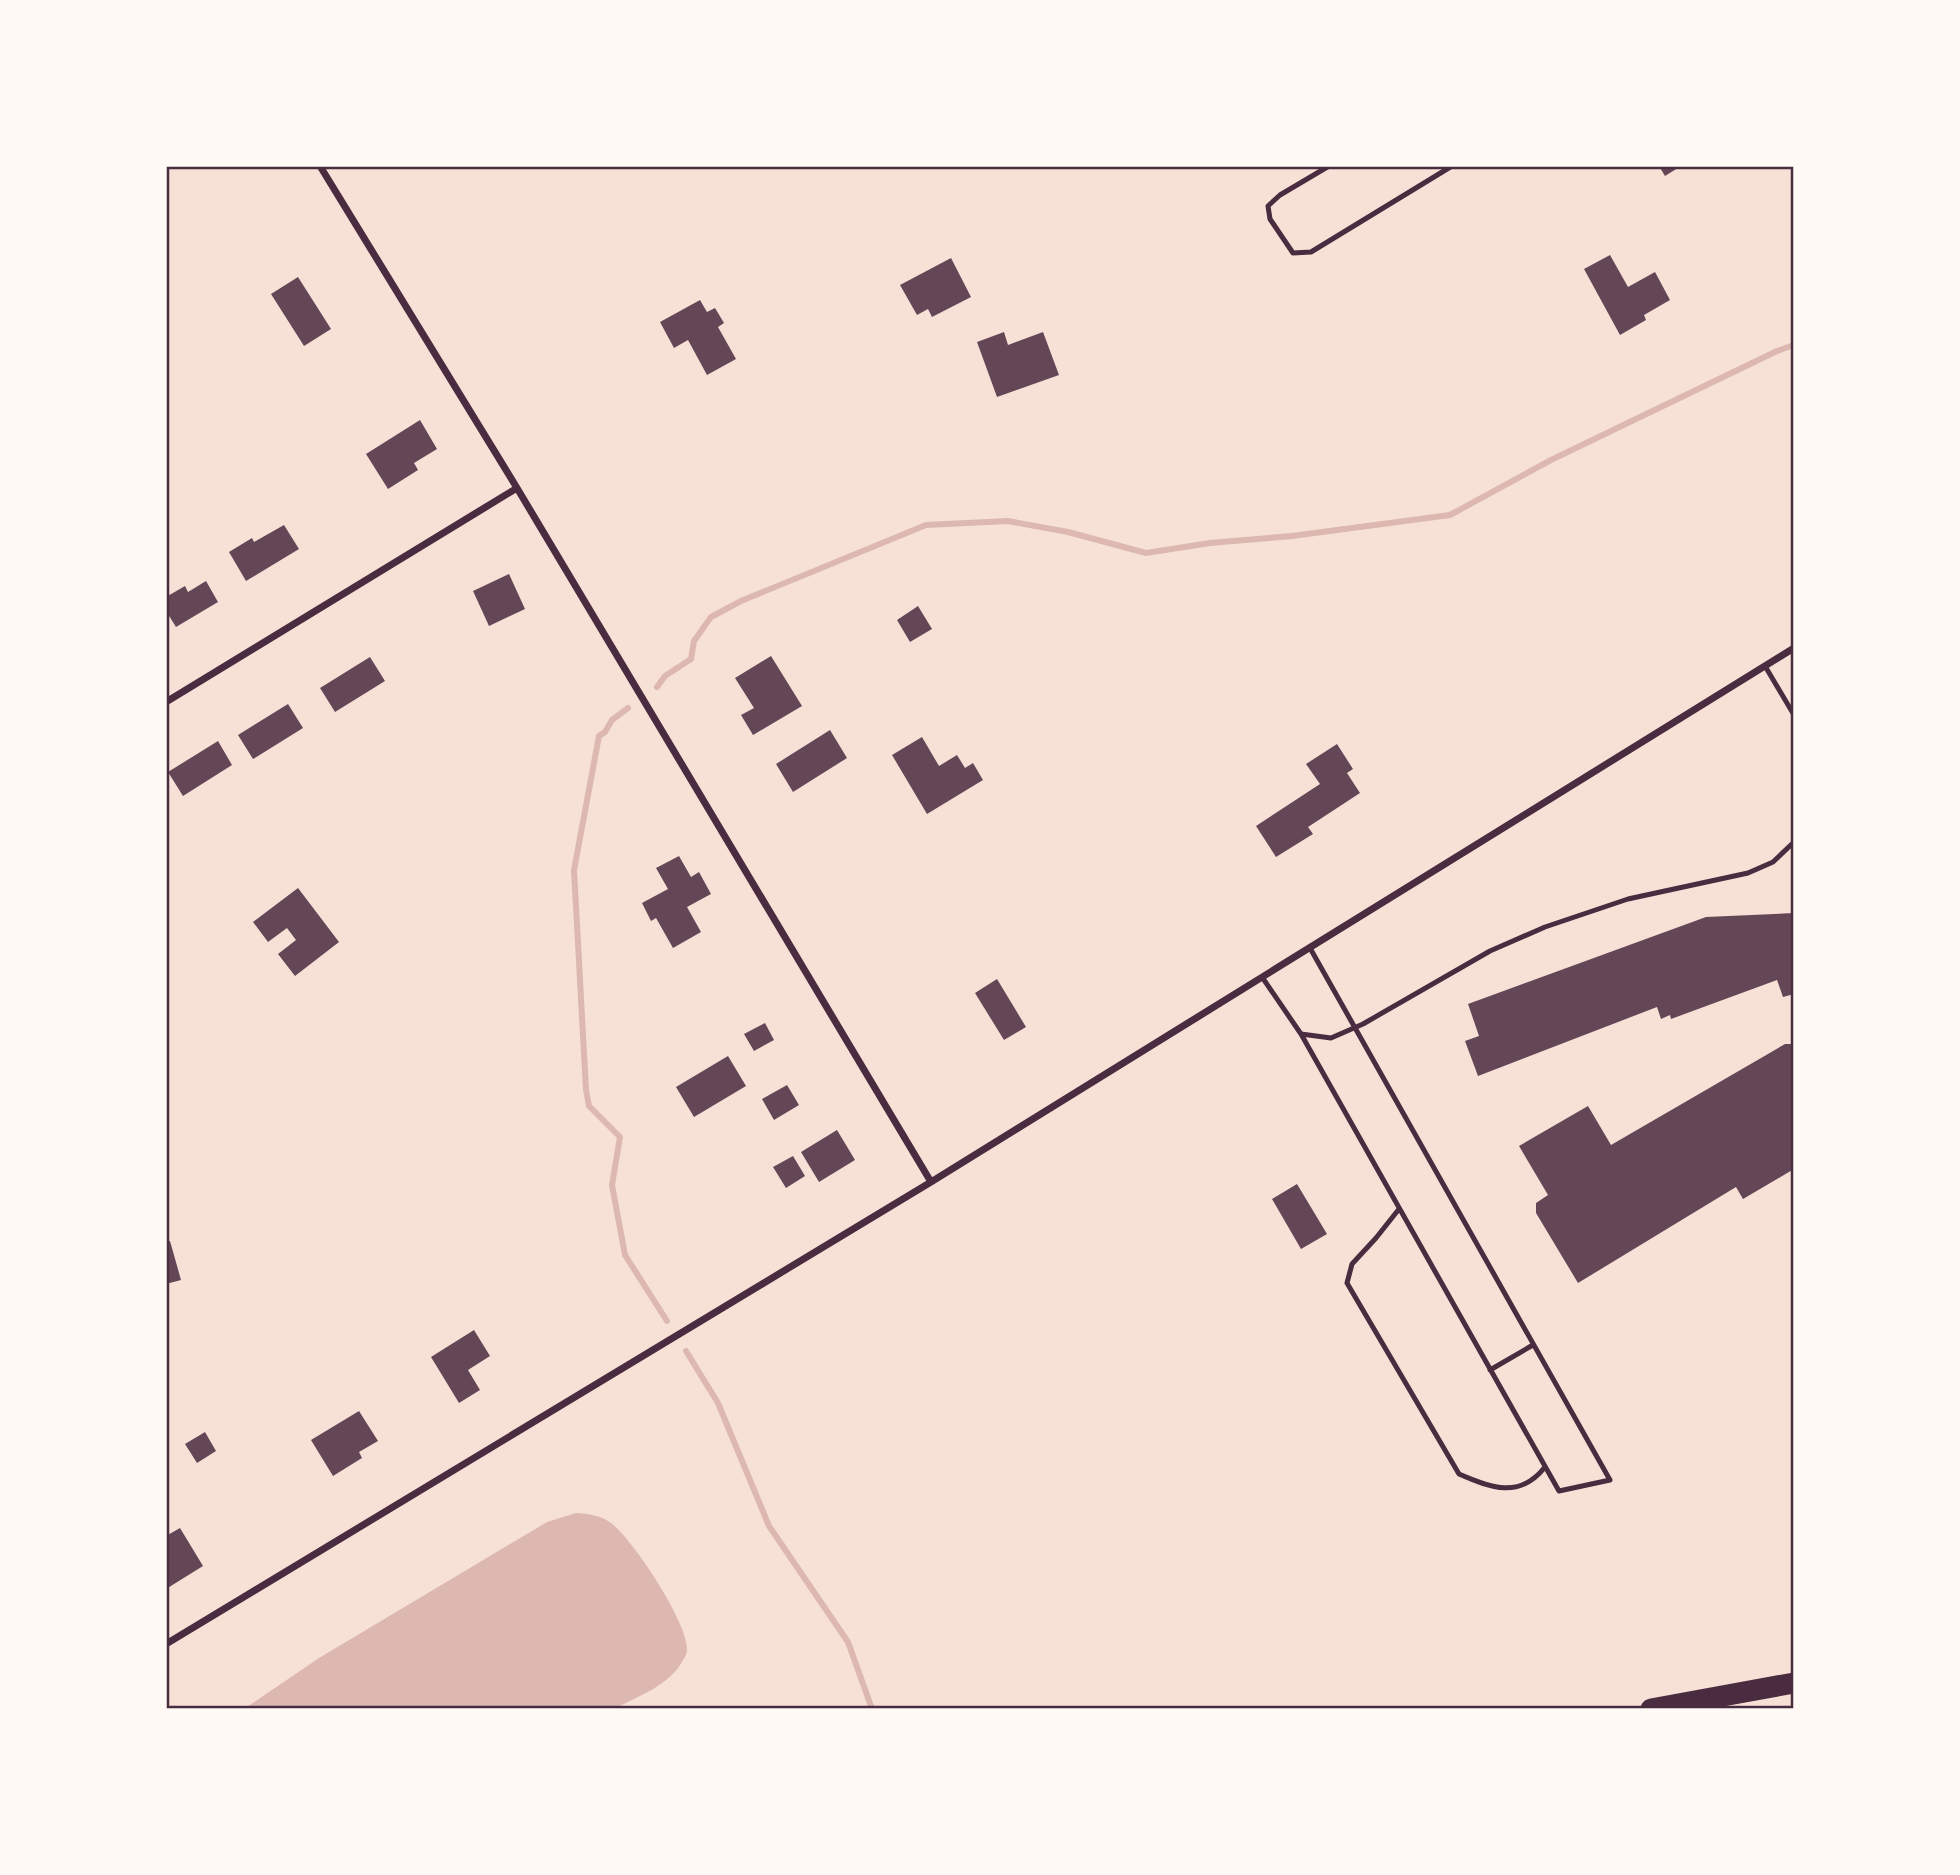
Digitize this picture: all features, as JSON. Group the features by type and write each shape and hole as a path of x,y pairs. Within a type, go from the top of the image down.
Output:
{"highway":[{"path":"1651,1709 1794,1683"}],"street":[{"path":"320,166 517,488 931,1182"},
{"path":"166,702 517,488"},
{"path":"166,1644 931,1182 1794,648"}],"lane":[{"path":"1329,166 1280,195 1268,206 1270,219 1293,253 1311,252 1442,169 1452,166"},
{"path":"1765,666 1794,715"},
{"path":"1301,1034 1331,1038 1490,951 1545,927 1628,899 1748,873 1773,862 1794,842"},
{"path":"1262,977 1301,1034 1559,1491 1610,1480 1310,948"},
{"path":"1399,1209 1377,1238 1352,1264 1347,1283 1459,1474 1486,1486 1512,1489 1537,1477 1545,1467"},
{"path":"1490,1370 1534,1345"}],"shaded area":[{"path":"576,1513 603,1518 620,1532 658,1582 679,1621 685,1638 686,1654 670,1677 652,1689 614,1709 244,1709 319,1658 547,1522"}],"building":[{"path":"1659,166 1681,166 1665,176"},
{"path":"1610,255 1628,287 1655,272 1670,300 1644,315 1646,320 1620,335 1584,269"},
{"path":"951,258 971,297 932,317 928,309 917,315 900,285"},
{"path":"298,277 331,329 304,346 271,294"},
{"path":"700,300 707,312 715,308 724,323 718,327 736,359 707,375 688,340 674,348 660,322"},
{"path":"1004,332 1008,345 1043,332 1059,375 997,397 977,342"},
{"path":"420,420 437,449 414,463 418,470 388,489 366,454"},
{"path":"284,525 299,549 246,581 229,552 252,538 254,542"},
{"path":"509,574 525,609 489,626 473,591"},
{"path":"206,581 218,602 176,627 166,611 166,597 185,586 188,592"},
{"path":"918,606 932,629 910,642 897,620"},
{"path":"771,656 802,706 753,735 741,715 754,708 735,678"},
{"path":"370,657 385,681 335,712 320,688"},
{"path":"288,704 303,728 253,759 238,735"},
{"path":"830,730 847,758 793,792 776,764"},
{"path":"922,737 939,766 957,755 965,768 973,763 983,780 927,814 892,755"},
{"path":"218,741 232,765 183,796 168,772"},
{"path":"1337,744 1353,769 1347,773 1360,793 1308,827 1313,834 1276,857 1256,826 1320,784 1306,764"},
{"path":"679,856 691,877 699,872 711,894 687,907 701,932 673,948 656,918 651,921 642,903 668,889 656,868"},
{"path":"298,888 339,942 295,976 278,954 296,940 287,928 268,942 253,922"},
{"path":"1794,913 1794,994 1783,997 1777,980 1671,1019 1670,1015 1661,1019 1657,1007 1478,1076 1465,1041 1479,1036 1468,1004 1706,917"},
{"path":"997,979 1026,1027 1004,1040 975,993"},
{"path":"765,1023 774,1040 754,1051 744,1034"},
{"path":"1785,1044 1794,1044 1794,1169 1743,1199 1736,1187 1578,1283 1536,1213 1536,1203 1548,1195 1519,1146 1588,1106 1611,1145"},
{"path":"728,1056 746,1086 694,1117 676,1087"},
{"path":"787,1085 799,1105 774,1120 762,1099"},
{"path":"837,1130 855,1160 819,1182 801,1152"},
{"path":"793,1156 805,1176 786,1188 773,1167"},
{"path":"1297,1184 1327,1234 1301,1249 1272,1199"},
{"path":"170,1241 181,1280 166,1284 166,1242"},
{"path":"474,1330 490,1356 468,1370 480,1390 459,1403 431,1357"},
{"path":"359,1411 378,1441 359,1452 362,1458 333,1476 311,1440"},
{"path":"205,1432 216,1451 197,1463 185,1444"},
{"path":"180,1528 203,1566 166,1589 166,1536"}],"waterway":[{"path":"657,687 665,676 691,659 694,641 711,617 741,601 926,525 1008,521 1068,532 1146,553 1450,515 1551,460 1794,345"},
{"path":"628,708 612,720 605,732 599,736 574,870 586,1090 589,1106 620,1137 612,1185 625,1255 667,1321"},
{"path":"686,1351 718,1403 769,1526 848,1642 872,1709"}]}
